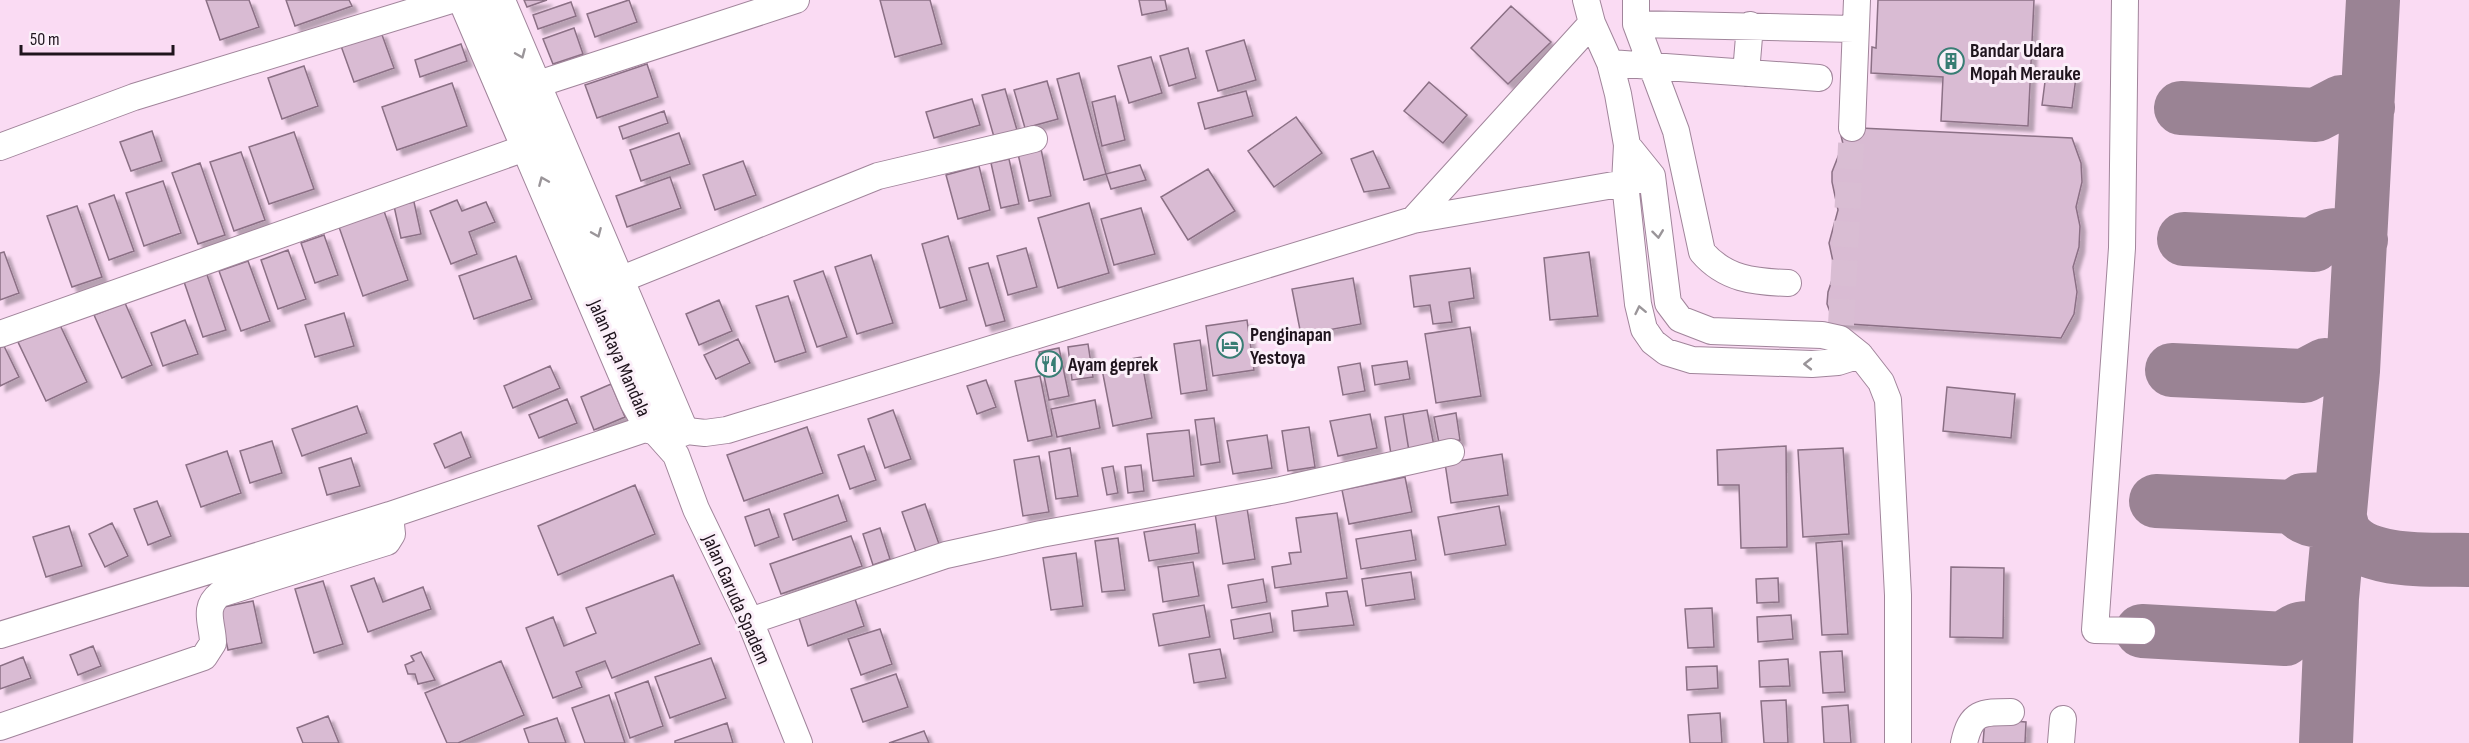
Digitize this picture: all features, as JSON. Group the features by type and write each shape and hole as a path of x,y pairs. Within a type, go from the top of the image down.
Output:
{"highway":[{"name":"Jalan Raya Mandala","path":"465,0 637,402 669,437"},
{"name":"Jalan Raya Mandala","path":"498,0 617,281 669,437"}],"street":[{"path":"0,147 134,97 451,0"},
{"path":"535,85 796,0"},
{"path":"1852,128 1854,29 1857,0"},
{"path":"2125,0 2122,248 2095,630 2142,631"},
{"path":"1413,220 1589,12 1610,63 1627,145 1625,183 1638,304 1644,329 1653,342 1666,352 1692,360 1812,364 1845,345"},
{"path":"1788,283 1754,282 1729,274 1711,262 1702,252 1676,131 1652,66 1636,12 1750,26 1854,29"},
{"path":"1746,73 1750,26"},
{"path":"1610,63 1819,78"},
{"path":"617,281 878,176 1034,139"},
{"path":"1627,145 1652,176 1668,303 1680,319 1711,331 1784,333 1845,345 1881,382 1888,400 1898,595 1898,743"},
{"path":"0,334 528,147"},
{"path":"0,635 390,515 669,437 727,430 1413,220 1625,183 1652,176"},
{"name":"Jalan Garuda Spadem","path":"669,437 696,509 750,621 799,743"},
{"path":"750,621 946,555 1041,534 1281,490 1450,453"},
{"path":"0,727 204,657 213,643 209,609 211,602 220,594 387,542 392,530 390,515"},
{"path":"1964,743 1967,729 1975,717 1986,712 2011,712"}],"building":[{"path":"206,0 249,0 259,27 220,40"},
{"path":"286,0 349,0 352,6 295,26"},
{"path":"524,0 547,0 527,7"},
{"path":"629,0 637,22 595,37 587,14"},
{"path":"880,0 930,0 942,44 895,57"},
{"path":"1139,0 1165,0 1167,10 1142,15"},
{"name":"Bandar Udara Mopah Merauke","path":"1878,0 2034,0 2028,126 1941,121 1943,77 1871,73 1872,47 1876,48"},
{"path":"571,2 576,16 538,29 533,15"},
{"path":"1511,6 1551,42 1508,84 1471,48"},
{"path":"574,28 583,54 553,64 543,39"},
{"path":"381,32 394,68 354,82 341,46"},
{"path":"1244,40 1256,80 1218,91 1206,51"},
{"path":"461,44 467,61 420,77 415,60"},
{"path":"1188,48 1196,78 1169,86 1160,56"},
{"path":"1151,57 1162,93 1129,103 1118,66"},
{"path":"647,64 658,97 597,118 585,85"},
{"path":"304,66 318,106 282,119 268,78"},
{"path":"1079,73 1106,174 1084,180 1057,79"},
{"path":"2046,74 2076,77 2072,108 2042,105"},
{"path":"1047,81 1058,119 1025,128 1014,90"},
{"path":"1429,82 1467,115 1443,143 1404,111"},
{"path":"452,83 467,126 397,150 382,107"},
{"path":"1005,89 1017,130 994,137 982,95"},
{"path":"1246,91 1253,116 1205,129 1198,103"},
{"path":"1115,96 1125,140 1102,146 1092,102"},
{"path":"972,99 980,125 934,138 926,112"},
{"path":"664,111 668,123 623,139 619,127"},
{"path":"1296,117 1322,153 1274,187 1248,151"},
{"path":"1839,127 2072,138 2081,163 2082,182 2076,207 2080,226 2079,247 2073,267 2077,292 2074,314 2061,338 1834,323 1827,304 1828,292 1835,271 1829,243 1838,210 1832,172 1843,144"},
{"path":"152,131 162,161 131,171 120,142"},
{"path":"294,132 314,189 269,204 249,147"},
{"path":"679,133 690,164 641,181 630,150"},
{"path":"1041,149 1051,196 1029,201 1018,154"},
{"path":"1373,151 1390,188 1364,192 1351,159"},
{"path":"241,152 265,220 234,231 210,162"},
{"path":"1009,159 1019,204 1001,208 991,163"},
{"path":"743,161 756,195 715,210 703,175"},
{"path":"200,163 225,235 198,244 172,173"},
{"path":"1140,165 1146,180 1111,189 1106,174"},
{"path":"979,166 990,210 958,219 946,175"},
{"path":"1208,169 1235,211 1188,240 1161,197"},
{"path":"670,177 681,208 627,227 616,196"},
{"path":"163,181 181,233 144,246 126,193"},
{"path":"114,195 134,251 109,260 89,204"},
{"path":"457,200 462,211 486,202 495,222 469,232 477,254 451,264 430,211"},
{"path":"414,202 421,234 401,238 394,206"},
{"path":"1089,203 1109,273 1058,288 1038,218"},
{"path":"77,206 102,277 72,287 47,216"},
{"path":"1141,208 1155,254 1114,265 1101,219"},
{"path":"384,211 408,280 363,296 339,227"},
{"path":"324,235 338,275 315,283 301,243"},
{"path":"948,236 967,300 940,308 922,244"},
{"path":"1026,248 1037,287 1008,295 997,256"},
{"path":"288,250 306,299 278,309 261,260"},
{"path":"4,252 19,293 0,300 0,253"},
{"path":"1589,252 1598,316 1550,320 1544,258"},
{"path":"871,255 893,323 857,334 835,267"},
{"path":"516,256 532,299 474,319 459,276"},
{"path":"248,261 270,321 241,331 219,271"},
{"path":"988,263 1005,321 986,326 969,268"},
{"path":"1470,268 1474,298 1449,302 1452,322 1433,324 1430,305 1414,307 1410,276"},
{"path":"205,269 226,330 203,337 182,276"},
{"path":"823,271 847,337 817,347 794,281"},
{"path":"1353,278 1361,324 1301,335 1292,289"},
{"path":"788,296 806,352 775,362 756,306"},
{"path":"719,300 732,331 699,345 686,314"},
{"path":"125,303 152,365 122,378 94,315"},
{"path":"344,313 354,346 315,357 305,325"},
{"path":"185,320 198,354 163,366 151,333"},
{"path":"1247,320 1254,370 1213,376 1206,326"},
{"path":"59,323 87,382 46,401 18,342"},
{"path":"1470,327 1481,396 1436,403 1425,334"},
{"path":"738,339 750,363 716,379 704,355"},
{"path":"1200,340 1207,390 1181,394 1174,344"},
{"path":"3,344 19,377 0,386 0,345"},
{"path":"1088,344 1093,377 1072,380 1068,347"},
{"path":"1059,348 1069,396 1049,400 1039,352"},
{"path":"1141,357 1152,418 1113,426 1101,364"},
{"path":"1407,361 1410,379 1375,385 1372,366"},
{"path":"1360,363 1365,391 1343,395 1338,367"},
{"path":"550,366 560,388 513,408 504,386"},
{"path":"1040,376 1052,436 1028,441 1015,381"},
{"path":"986,380 996,407 977,414 967,386"},
{"path":"611,384 625,417 594,430 581,397"},
{"path":"1947,387 2015,394 2011,438 1943,431"},
{"path":"567,399 577,423 539,438 529,415"},
{"path":"1095,400 1100,428 1057,437 1051,409"},
{"path":"357,406 367,433 302,456 292,429"},
{"path":"893,410 911,459 885,468 868,419"},
{"path":"1427,410 1434,446 1409,451 1403,414"},
{"path":"1456,413 1460,440 1439,443 1434,417"},
{"path":"1370,414 1377,448 1338,456 1330,421"},
{"path":"1403,414 1409,451 1391,454 1385,417"},
{"path":"1214,418 1220,462 1201,465 1195,420"},
{"path":"807,427 823,473 744,501 727,455"},
{"path":"1309,427 1315,467 1288,471 1282,431"},
{"path":"1189,430 1194,476 1153,481 1147,434"},
{"path":"461,432 471,457 445,468 434,444"},
{"path":"1267,435 1272,468 1233,474 1227,441"},
{"path":"272,441 282,473 250,483 240,451"},
{"path":"864,446 876,480 850,489 838,455"},
{"path":"1786,446 1787,547 1741,548 1739,485 1718,485 1717,450"},
{"path":"1070,448 1078,496 1056,499 1049,452"},
{"path":"1843,448 1849,534 1803,537 1798,450"},
{"path":"227,451 241,493 201,507 186,465"},
{"path":"1502,454 1508,495 1451,503 1445,463"},
{"path":"1039,456 1049,512 1023,516 1014,460"},
{"path":"351,458 360,486 327,495 319,468"},
{"path":"1141,465 1144,491 1128,493 1125,467"},
{"path":"1113,466 1118,493 1107,495 1102,468"},
{"path":"1405,477 1412,512 1349,524 1342,490"},
{"path":"635,485 655,534 558,575 538,526"},
{"path":"838,495 847,521 793,540 784,514"},
{"path":"157,501 171,536 148,545 134,509"},
{"path":"925,504 939,544 916,552 902,512"},
{"path":"1499,506 1506,545 1445,555 1438,517"},
{"path":"1247,508 1255,559 1223,564 1215,513"},
{"path":"769,509 779,537 755,546 745,517"},
{"path":"1337,513 1347,578 1275,588 1272,567 1291,564 1289,553 1301,552 1296,518"},
{"path":"112,523 128,556 105,567 89,534"},
{"path":"1195,524 1199,553 1149,561 1144,532"},
{"path":"69,526 82,566 46,577 33,537"},
{"path":"880,528 890,559 873,565 863,534"},
{"path":"1411,530 1416,560 1361,569 1356,539"},
{"path":"851,536 862,566 781,594 770,564"},
{"path":"1118,538 1125,590 1102,592 1095,541"},
{"path":"1842,541 1848,634 1822,635 1816,543"},
{"path":"1076,553 1083,606 1051,610 1043,558"},
{"path":"1193,562 1199,596 1163,602 1158,567"},
{"path":"1951,567 2004,568 2003,638 1950,637"},
{"path":"1411,572 1415,599 1366,606 1362,579"},
{"path":"673,575 700,644 612,678 605,661 576,672 582,687 553,698 526,628 553,617 564,646 596,633 586,608"},
{"path":"374,578 383,602 423,587 431,609 368,632 351,586"},
{"path":"1778,578 1779,602 1757,603 1756,579"},
{"path":"1263,579 1267,602 1232,608 1228,585"},
{"path":"323,581 343,644 314,653 295,589"},
{"path":"1347,591 1354,625 1294,631 1292,611 1328,606 1326,593"},
{"path":"855,599 864,626 808,646 799,618"},
{"path":"253,601 262,643 228,650 219,608"},
{"path":"1204,605 1210,637 1159,646 1153,614"},
{"path":"1712,608 1714,647 1688,648 1685,609"},
{"path":"1270,613 1273,632 1234,639 1231,620"},
{"path":"1791,615 1793,639 1758,642 1757,617"},
{"path":"880,629 892,664 861,675 848,639"},
{"path":"93,646 101,666 78,675 70,655"},
{"path":"1220,649 1226,678 1194,683 1189,654"},
{"path":"1842,651 1845,692 1823,693 1820,652"},
{"path":"421,652 435,680 418,684 415,674 408,674 405,665 414,661 411,656"},
{"path":"23,657 31,678 0,689 0,666"},
{"path":"711,658 726,698 670,718 655,677"},
{"path":"1788,659 1790,686 1760,687 1759,661"},
{"path":"501,661 524,715 458,743 447,743 425,693"},
{"path":"1717,666 1718,688 1687,690 1686,667"},
{"path":"896,674 908,707 863,722 851,689"},
{"path":"648,681 663,726 630,738 615,693"},
{"path":"609,695 625,743 585,743 572,708"},
{"path":"1786,700 1788,743 1764,743 1761,701"},
{"path":"1848,705 1851,743 1824,743 1822,707"},
{"path":"1720,713 1722,743 1690,743 1688,715"},
{"path":"328,716 339,743 303,743 297,728"},
{"path":"557,718 566,743 529,743 524,729"},
{"path":"1985,719 2026,722 2025,743 1983,743"},
{"path":"727,723 733,743 675,743 675,741"},
{"path":"924,731 929,743 889,743"}],"taxiway":[{"path":"2326,743 2332,598 2353,371 2373,0"},
{"path":"2181,108 2316,115 2341,102 2368,107"},
{"path":"2184,239 2314,245 2325,237 2336,235 2361,240"},
{"path":"2172,370 2304,376 2325,365 2353,371"},
{"path":"2156,501 2293,507 2303,500 2328,499"},
{"path":"2293,507 2309,519 2320,520 2339,515 2345,533 2368,551 2402,558 2469,560"},
{"path":"2142,631 2285,639 2295,631 2312,628 2330,635"}],"tunnel":[{"path":"1841,325 1852,128"}],"place":[{"name":"Bandar Udara Mopah Merauke","path":"1951,61"},
{"name":"Penginapan Yestoya","path":"1230,345"},
{"name":"Ayam geprek","path":"1049,364"}]}
